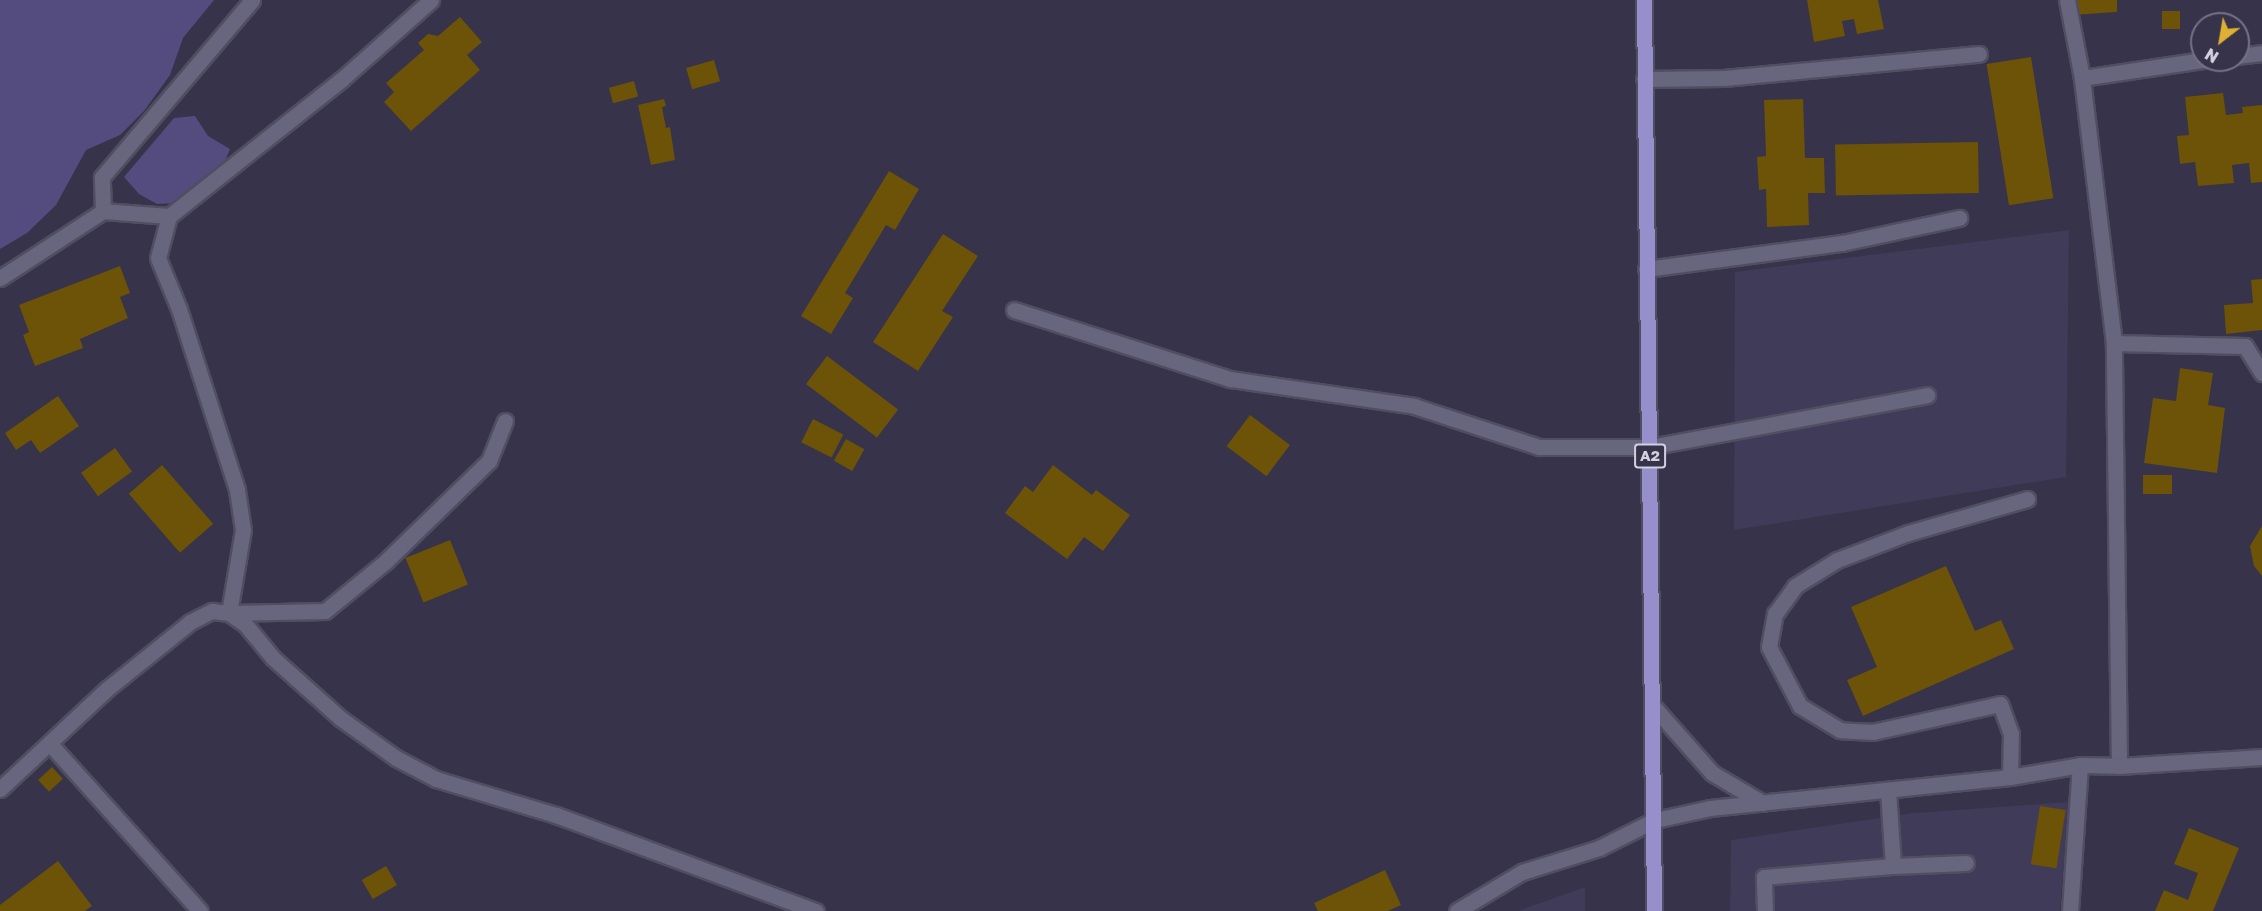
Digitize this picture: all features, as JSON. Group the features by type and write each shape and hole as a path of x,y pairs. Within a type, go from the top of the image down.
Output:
{"main road":[{"name":"A2","path":"1644,0 1655,820 1654,911"}],"street":[{"path":"103,211 102,177 252,0"},
{"path":"229,613 243,530 237,490 179,309 158,258 169,216 342,79 431,0"},
{"path":"2067,0 2082,78 2114,343 2119,766"},
{"path":"1644,80 1724,78 1979,54"},
{"path":"2082,78 2190,62"},
{"path":"0,278 103,211 169,216"},
{"path":"1646,269 1842,243 1959,218"},
{"path":"1014,310 1230,379 1414,406 1539,447 1650,447 1927,395"},
{"path":"2114,343 2246,346 2262,373"},
{"path":"0,789 51,745 107,689 190,622 212,611 229,613 326,611 386,561 489,461 505,421"},
{"path":"2010,777 2011,734 2000,704 1873,732 1840,730 1800,706 1769,647 1775,614 1795,586 1838,560 1908,532 2027,499"},
{"path":"229,613 245,624 273,658 340,718 396,758 426,774 481,795 556,815 816,911"},
{"path":"1653,706 1712,773 1763,803"},
{"path":"51,745 200,911"},
{"path":"1456,911 1522,872 1599,848 1655,820 1710,808 2010,777 2080,765 2119,766 2262,757"},
{"path":"2070,911 2080,765"},
{"path":"1888,790 1893,866"},
{"path":"1765,911 1764,878 1893,866 1966,863"}],"shaded area":[{"path":"0,0 214,0 183,38 170,75 144,111 120,135 86,150 56,205 27,233 0,249"},
{"path":"195,116 208,136 230,149 223,166 178,203 157,204 139,194 124,177 174,118"},
{"path":"2069,230 2066,477 1734,530 1735,272"},
{"path":"2069,802 2060,911 1730,911 1731,840 1913,813"},
{"path":"1585,887 1585,911 1518,911"}],"building":[{"path":"1807,0 1878,0 1884,29 1857,34 1854,19 1842,21 1845,36 1814,42"},
{"path":"2071,0 2117,0 2117,12 2072,15"},
{"path":"2162,11 2180,11 2180,29 2162,29"},
{"path":"460,17 482,42 467,55 480,70 411,131 384,102 394,92 386,83 424,50 418,43 428,34 438,36"},
{"path":"2031,57 2053,198 2009,205 1987,64"},
{"path":"714,60 720,81 692,89 686,68"},
{"path":"634,81 638,96 613,103 609,88"},
{"path":"2223,93 2226,115 2243,113 2242,107 2262,105 2262,182 2251,183 2249,163 2232,165 2234,183 2198,186 2195,162 2180,164 2177,136 2189,135 2185,97"},
{"path":"664,99 666,106 662,107 666,128 670,127 675,160 651,165 638,105"},
{"path":"1803,99 1805,158 1824,158 1825,193 1808,193 1809,225 1767,227 1766,189 1759,190 1757,157 1766,156 1764,100"},
{"path":"1978,142 1979,193 1836,195 1835,144"},
{"path":"889,171 919,189 895,230 886,225 845,293 853,298 831,334 801,316"},
{"path":"943,234 978,256 942,311 953,317 918,371 873,342"},
{"path":"120,266 130,293 120,297 128,318 80,339 83,348 35,366 23,335 29,332 19,305"},
{"path":"2262,279 2262,330 2226,334 2224,305 2253,303 2251,280"},
{"path":"827,356 898,410 877,438 806,384"},
{"path":"2180,368 2213,373 2208,405 2225,408 2217,473 2144,463 2153,398 2176,401"},
{"path":"58,396 79,426 40,453 31,440 16,450 5,433"},
{"path":"1250,415 1290,445 1266,476 1227,446"},
{"path":"813,419 843,434 831,458 801,442"},
{"path":"846,439 864,449 852,471 834,461"},
{"path":"115,448 132,471 98,496 81,473"},
{"path":"162,465 213,524 180,553 129,494"},
{"path":"1053,465 1092,495 1096,490 1130,515 1103,551 1084,537 1067,559 1005,513 1025,486 1033,492"},
{"path":"2143,475 2172,475 2172,494 2143,494"},
{"path":"2262,526 2262,576 2254,566 2250,546"},
{"path":"450,540 468,585 423,602 405,558"},
{"path":"1946,566 1975,631 2001,620 2014,649 1863,716 1847,680 1877,667 1851,607"},
{"path":"52,767 63,779 49,792 38,780"},
{"path":"2040,806 2066,810 2056,868 2031,864"},
{"path":"2189,828 2239,848 2213,911 2155,911 2164,890 2188,900 2198,873 2174,864"},
{"path":"58,861 92,906 85,911 0,911 0,905"},
{"path":"386,866 397,885 373,899 362,880"},
{"path":"1385,870 1401,905 1388,911 1318,911 1314,903"}]}
